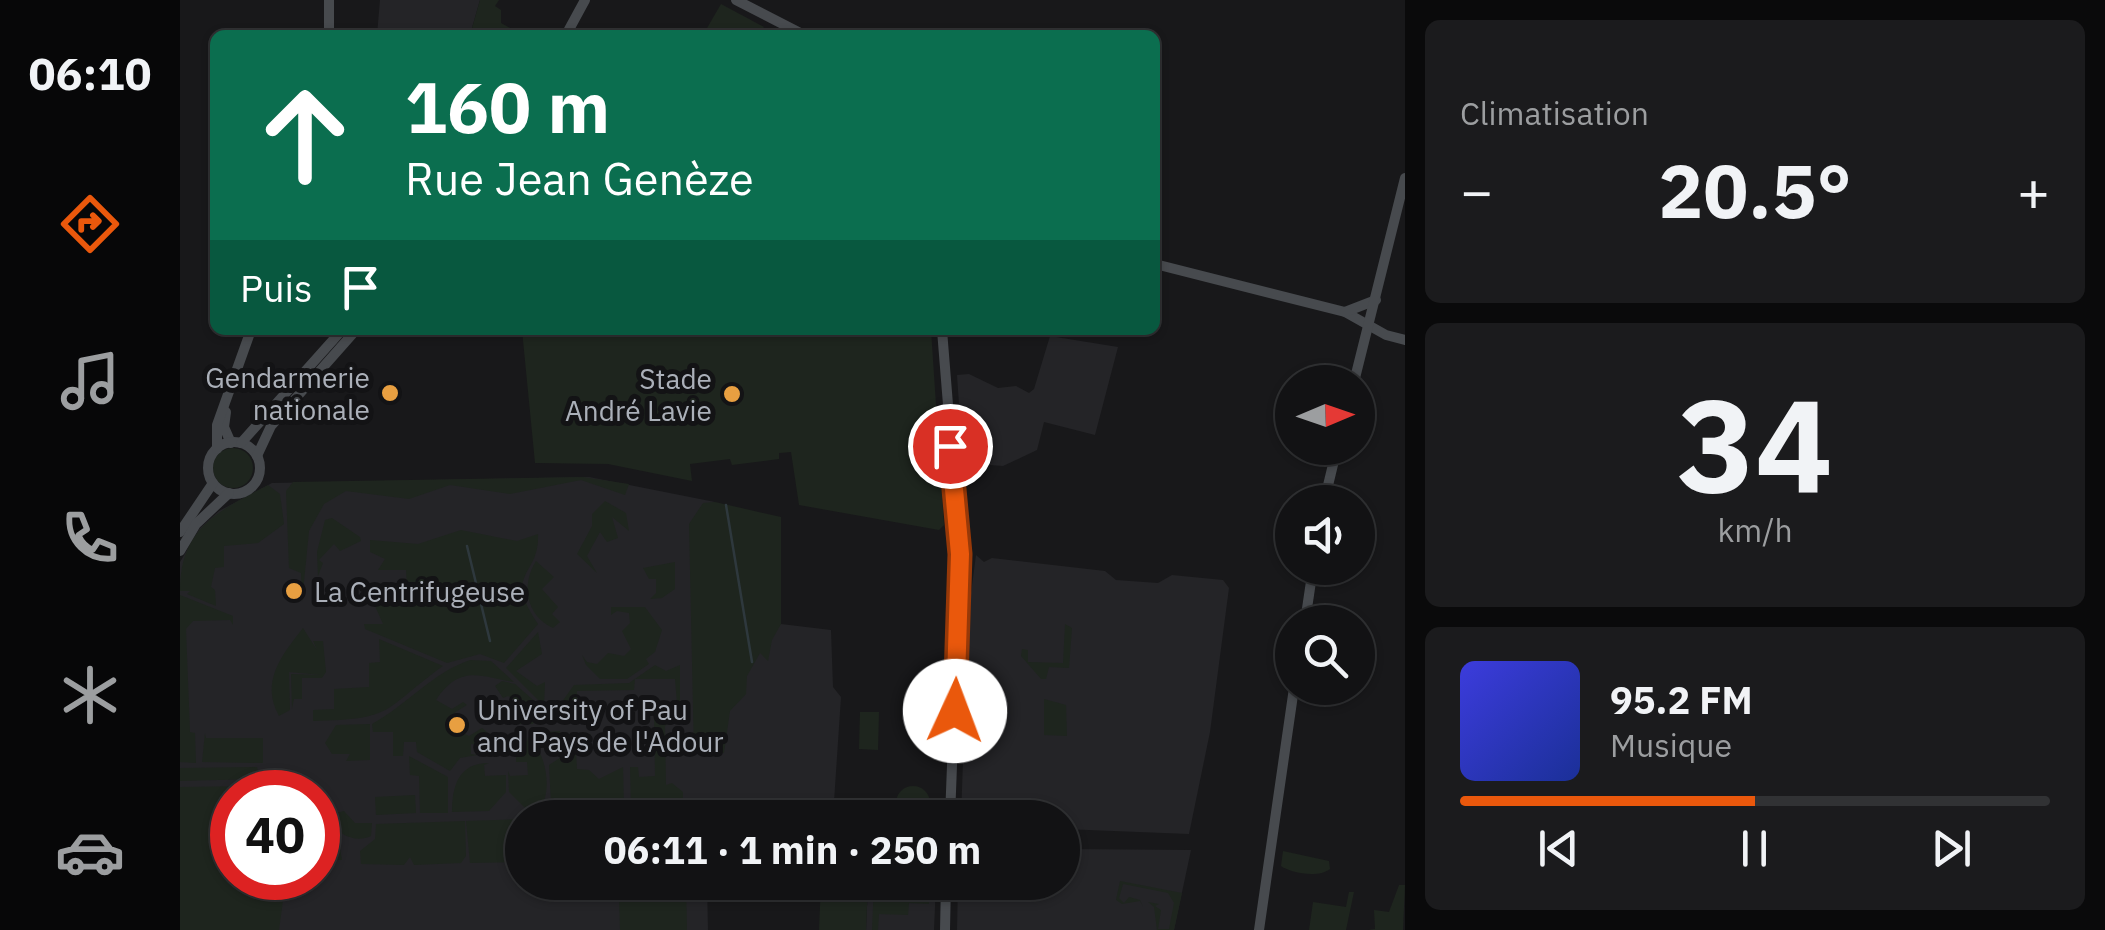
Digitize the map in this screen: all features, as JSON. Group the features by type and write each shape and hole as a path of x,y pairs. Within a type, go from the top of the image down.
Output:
{"main road":[{"path":"329,30 330,0"},
{"path":"564,30 576,0"},
{"path":"565,30 585,0"},
{"path":"736,0 794,30"},
{"path":"1359,365 1405,178"},
{"path":"1160,265 1345,312 1405,340"},
{"path":"1345,312 1376,300"},
{"path":"228,494 213,483 209,462 217,449 216,425 249,335"},
{"path":"217,449 236,443 337,335"},
{"path":"180,550 196,524 228,494 252,486 259,474 256,456 271,426 352,335"},
{"path":"942,335 957,543 950,800"},
{"path":"234,372 224,427 236,443 256,456"},
{"path":"180,532 213,483"},
{"path":"1260,930 1292,705"},
{"path":"945,930 946,900"}],"shaded area":[{"path":"380,0 480,0 471,30 377,30"},
{"path":"480,0 499,0 495,6 501,10 501,23 514,30 471,30"},
{"path":"721,4 764,27 762,30 706,30"},
{"name":"Stade André Lavie","path":"522,335 931,335 944,525 939,530 799,505 791,452 779,453 779,459 732,465 730,459 690,464 692,481 608,464 535,463"},
{"path":"1050,336 1118,347 1095,435 1044,422 1037,450 1003,466 963,463 957,375 969,374 998,388 1016,386 1029,393 1034,389"},
{"path":"233,448 247,454 253,468 247,482 233,488 219,482 213,468 219,454"},
{"path":"583,477 629,484 625,495 581,480 510,494 450,485 409,499 346,491 324,504 309,531 302,602 301,573 289,568 286,491 293,482"},
{"name":"University of Pau and Pays de l'Adour","path":"589,477 715,502 705,525 746,628 781,624 831,630 833,687 841,697 834,800 505,800 505,900 707,900 708,930 180,930 180,562 200,528 219,511 272,483"},
{"path":"268,485 280,494 284,524 258,543 224,546 224,567 215,568 211,587 215,590 216,606 187,594 190,591 180,591 187,552 205,524"},
{"path":"605,501 626,513 629,531 612,517 618,538 607,542 600,532 587,556 597,573 577,554 592,526 592,514"},
{"path":"715,502 781,517 781,624 772,640 768,661 760,653 747,676 746,694 730,711 724,753 694,754 689,524 703,503"},
{"path":"332,518 361,541 340,551 334,544 319,560 323,563 318,576 317,552 325,520"},
{"path":"461,530 517,541 538,534 523,594 538,624 504,663 480,654 447,663 365,629 364,624 383,624 375,606 385,587 407,586 406,570 378,570 385,559 370,552 370,540 418,544"},
{"path":"976,555 984,562 992,558 1105,571 1116,580 1158,583 1172,575 1223,580 1229,588 1210,732 1189,834 1080,830 1080,800 962,800 968,616"},
{"path":"536,561 554,577 542,589 558,607 552,614 560,622 553,628 537,616 529,599 529,579"},
{"path":"675,562 675,589 662,598 650,599 656,593 656,579 649,579 643,568"},
{"path":"180,595 233,616 233,625 230,620 193,621 186,629 190,732 195,733 196,763 180,762"},
{"path":"611,607 645,607 662,630 655,652 646,659 649,664 627,679 600,679 586,665 582,655 587,662 597,664 608,653 624,656 631,649 622,631 630,623 629,613 617,611 611,615"},
{"path":"1065,624 1072,628 1069,668 1049,667 1046,679 1041,679 1021,656 1022,649 1028,650 1028,662 1063,663"},
{"path":"303,628 317,650 313,641 323,641 326,672 322,678 302,678 302,699 294,699 292,709 291,674 321,675 289,672 290,710 279,716 272,691 276,669"},
{"path":"538,632 542,654 516,671 537,686 545,682 544,706 506,668"},
{"path":"379,639 443,666 386,710 360,718 313,721 313,710 334,709 334,689 369,687 369,663 380,662"},
{"path":"470,660 491,661 514,682 464,677 445,688 436,700 452,709 463,702 467,705 454,713 455,729 469,736 482,728 494,738 488,739 487,745 471,744 471,754 477,755 460,758 450,771 417,752 416,742 404,742 403,756 393,756 393,732 373,732 372,724 444,673"},
{"path":"655,665 666,671 680,665 680,706 661,707 661,700 663,704 677,703 675,679 635,679 634,690 577,691 577,707 590,707 591,719 561,703 574,685 629,683"},
{"path":"502,681 515,684 540,706 533,724 514,724 522,719 521,703 508,696 503,698 495,686"},
{"path":"1044,699 1066,705 1067,736 1044,735"},
{"path":"654,711 682,713 665,726 666,785 672,783 683,792 683,800 631,800 630,767 638,767 639,777 655,776"},
{"path":"860,712 879,712 878,750 859,749"},
{"path":"370,724 370,760 346,761 350,754 332,754 325,743 336,725"},
{"path":"560,731 560,737 572,744 591,734 591,753 576,754 577,769 589,770 599,779 623,767 624,800 551,800 549,765 589,739 559,755 548,749 548,732"},
{"path":"205,733 206,738 263,738 263,763 202,762"},
{"path":"528,737 543,761 547,782 544,800 517,800 509,792 508,771 510,776 528,775 527,762 516,762 516,753 523,753 522,738 527,742"},
{"path":"409,756 448,777 448,813 420,813 419,776 410,775"},
{"path":"489,763 484,765 485,776 506,775 506,792 489,811 452,812 459,777 471,767"},
{"path":"180,768 258,770 210,770 210,780 180,781"},
{"path":"913,786 925,791 929,800 897,800 901,791"},
{"path":"180,787 210,787 210,900 283,900 279,930 180,930"},
{"path":"415,795 416,813 376,815 375,797"},
{"path":"344,811 355,823 372,823 371,836 357,839 340,831 340,812"},
{"path":"505,820 505,862 470,863 466,821"},
{"path":"465,821 466,856 461,863 414,865 410,857 404,865 361,864 360,851 375,839 376,824"},
{"path":"1080,849 1191,850 1174,930 957,930 958,900 1080,900"},
{"path":"1283,851 1329,861 1330,869 1311,874 1290,870 1281,866"},
{"path":"1120,881 1182,893 1174,930 1157,930 1154,907 1148,902 1159,904 1155,906 1161,910 1158,929 1169,929 1174,903 1168,893 1123,884 1119,898 1124,903 1129,897 1140,900 1143,907 1140,901 1122,904 1116,900"},
{"path":"1399,885 1405,885 1403,930 1368,930 1375,929 1374,910 1389,912"},
{"path":"1349,892 1354,892 1346,930 1309,930 1313,902 1346,907"},
{"path":"619,900 686,900 687,930 620,930"},
{"path":"820,900 867,900 866,930 819,930"},
{"path":"867,900 935,900 934,930 866,930"},
{"path":"873,900 929,900 929,904 909,903 908,915 879,914 878,930 872,930"}],"waterway":[{"path":"726,505 752,662"},
{"path":"467,546 490,641"}],"place":[{"name":"Gendarmerie nationale","path":"390,393"},
{"name":"Stade André Lavie","path":"732,394"},
{"name":"La Centrifugeuse","path":"294,591"},
{"name":"University of Pau and Pays de l'Adour","path":"457,725"}],"route":[{"path":"950,446 960,554 955,711"}]}
